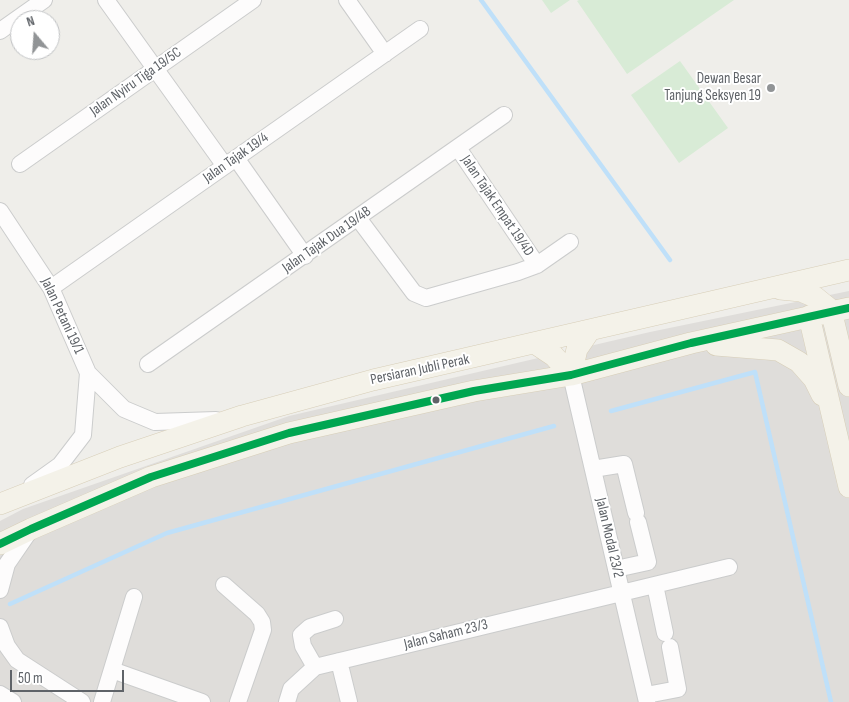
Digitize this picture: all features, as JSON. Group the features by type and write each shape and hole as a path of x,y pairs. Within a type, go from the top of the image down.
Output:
{"main road":[{"name":"Persiaran Jubli Perak","path":"9,499 242,416 373,380 536,344 770,287 846,271"},
{"path":"812,306 846,271"},
{"path":"770,287 801,292 812,306 831,410 849,487"},
{"path":"0,544 151,477 289,433 474,391 571,374 691,344 812,306 840,309 849,386"},
{"path":"571,374 577,349 590,330"},
{"path":"536,344 554,356 571,374"},
{"path":"691,344 753,346 778,350 799,362 814,378 831,410"}],"street":[{"path":"0,31 44,0"},
{"path":"106,0 155,69 306,256"},
{"name":"Jalan Nyiru Tiga 19/5C","path":"20,164 253,0"},
{"path":"347,0 385,54"},
{"name":"Jalan Tajak 19/4","path":"51,288 420,29"},
{"name":"Jalan Tajak Dua 19/4B","path":"148,364 306,256 504,115"},
{"name":"Jalan Tajak Empat 19/4D","path":"458,148 537,264"},
{"name":"Jalan Petani 19/1","path":"0,212 51,288 88,373 124,409 155,422 214,420 242,416"},
{"path":"358,218 414,293 426,298 518,272 537,264 570,242"},
{"name":"Jalan Petani 19/1","path":"9,499 60,465 83,435 88,373"},
{"name":"Jalan Modal 23/2","path":"571,374 646,699"},
{"path":"593,469 624,464 648,562 616,569"},
{"path":"0,590 7,564 31,529"},
{"name":"Jalan Saham 23/3","path":"286,702 291,689 315,667 729,567"},
{"path":"224,585 257,614 263,630 238,702"},
{"path":"646,699 678,689 655,585"},
{"path":"102,702 134,597"},
{"path":"315,667 303,646 301,635 310,627 335,619"},
{"path":"0,627 4,648 17,660 78,701"},
{"path":"339,661 348,702"},
{"path":"112,670 202,702"},
{"path":"0,694 13,702"}],"shaded area":[{"path":"849,291 849,702 0,702 0,521 23,509 289,416 650,332"}],"green space":[{"path":"542,0 570,0 551,13"},
{"path":"734,0 627,74 577,1"},
{"path":"680,61 728,128 679,163 631,95"}],"waterway":[{"path":"481,0 670,260"},
{"path":"611,411 755,372 831,702"},
{"path":"10,604 167,533 554,426"}],"transit line":[{"path":"0,544 151,477 289,433 474,391 571,375 691,343 849,308"}],"place":[{"name":"Dewan Besar Tanjung Seksyen 19","path":"771,88"}]}
